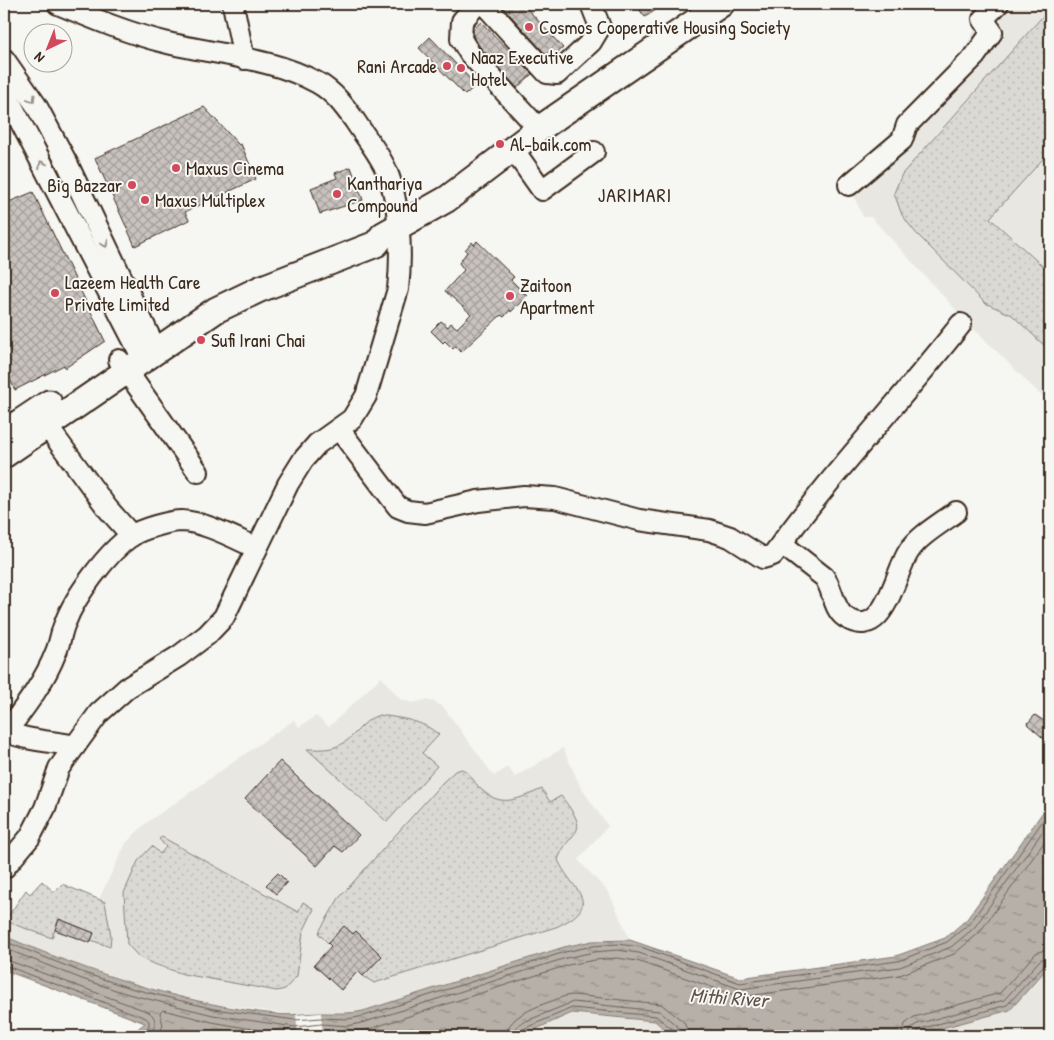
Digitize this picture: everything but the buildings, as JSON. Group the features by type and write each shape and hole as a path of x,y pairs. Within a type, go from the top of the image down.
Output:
{"main road":[{"path":"4,433 41,418 138,354 210,299 244,282 370,234 390,231 447,199 539,129 721,4"},
{"path":"4,455 41,418"}],"street":[{"path":"4,868 30,837 46,808 59,768 99,713 126,688 179,656 207,635 224,617 288,484 303,460 317,444 352,420 366,396 400,277 390,231 393,191 388,173 380,158 330,91 307,77 286,68 142,37 58,4"},
{"path":"233,4 244,59"},
{"path":"477,4 462,21 461,39 470,54 539,129"},
{"path":"484,4 547,73 557,74 591,42 600,27 591,4"},
{"path":"848,185 902,140 907,125 975,56 992,32 983,19 998,4"},
{"path":"4,59 36,105 68,165 138,354"},
{"path":"4,90 198,472"},
{"path":"513,149 542,190 594,152"},
{"path":"339,429 398,507 408,511 425,513 478,501 524,496 547,498 639,520 709,530 730,537 763,558 773,555 960,324"},
{"path":"41,418 108,509 132,536"},
{"path":"782,544 824,577 829,583 837,607 844,616 859,624 869,622 884,609 902,564 918,540 956,512"},
{"path":"75,746 32,741 5,732 26,706 57,652 64,623 77,598 101,566 132,536 151,527 182,521 213,529 257,548"}],"shaded area":[{"path":"986,4 1050,4 1050,404 968,323 871,217 863,217 851,189 910,126 944,96"},
{"path":"1050,8 1050,151 990,218 1050,273 1050,351 1012,315 985,303 915,232 902,215 894,193 902,174"},
{"path":"381,677 400,699 412,703 425,700 435,702 444,708 494,776 508,767 515,777 563,748 581,788 608,826 578,860 609,893 630,940 592,941 564,947 363,1011 336,1014 298,1036 296,1015 215,1004 131,983 86,968 4,936 4,924 8,915 26,890 30,894 42,881 54,892 62,884 99,899 126,843 145,824 294,720 299,727 316,716 329,727"},
{"path":"379,715 419,723 439,735 422,753 437,766 387,822 307,749 335,747 347,741 367,721"},
{"path":"462,769 493,798 501,800 516,799 542,789 550,802 561,796 571,809 578,826 558,860 581,896 582,904 579,911 571,919 556,927 374,983 363,976 382,956 356,931 353,934 344,927 328,943 319,934 320,930 339,898 443,782 455,771"},
{"path":"162,837 298,912 303,902 314,909 303,932 297,976 285,989 277,991 183,974 139,957 127,944 124,893 138,861 152,846 160,854 166,847 159,839"},
{"path":"42,881 54,892 62,884 105,902 111,936 110,947 91,940 94,933 59,919 52,938 5,921 26,890 30,894"},
{"path":"1050,965 1050,1036 912,1036 1010,1010"},
{"path":"572,1013 655,1021 672,1036 520,1036"}],"water":[{"name":"Mithi River","path":"1050,802 1050,965 1010,1010 912,1036 672,1036 655,1021 572,1013 520,1036 129,1036 145,1023 4,970 4,936 70,962 137,985 206,1003 288,1015 363,1011 564,947 592,941 630,940 740,978 896,956 945,938 967,919"}],"pier":[{"path":"321,1013 323,1036 298,1036 296,1015"}],"place":[{"name":"Cosmos Cooperative Housing Society","path":"529,27"},
{"name":"Rani Arcade","path":"447,66"},
{"name":"Naaz Executive Hotel","path":"461,68"},
{"name":"Al-baik.com","path":"500,144"},
{"name":"Maxus Cinema","path":"176,168"},
{"name":"Big Bazzar","path":"132,185"},
{"name":"Kanthariya Compound","path":"337,194"},
{"name":"Maxus Multiplex","path":"145,200"},
{"name":"Lazeem Health Care Private Limited","path":"55,293"},
{"name":"Zaitoon Apartment","path":"510,296"},
{"name":"Sufi Irani Chai","path":"201,340"}],"district":[{"name":"JARIMARI","path":"635,194"}]}
